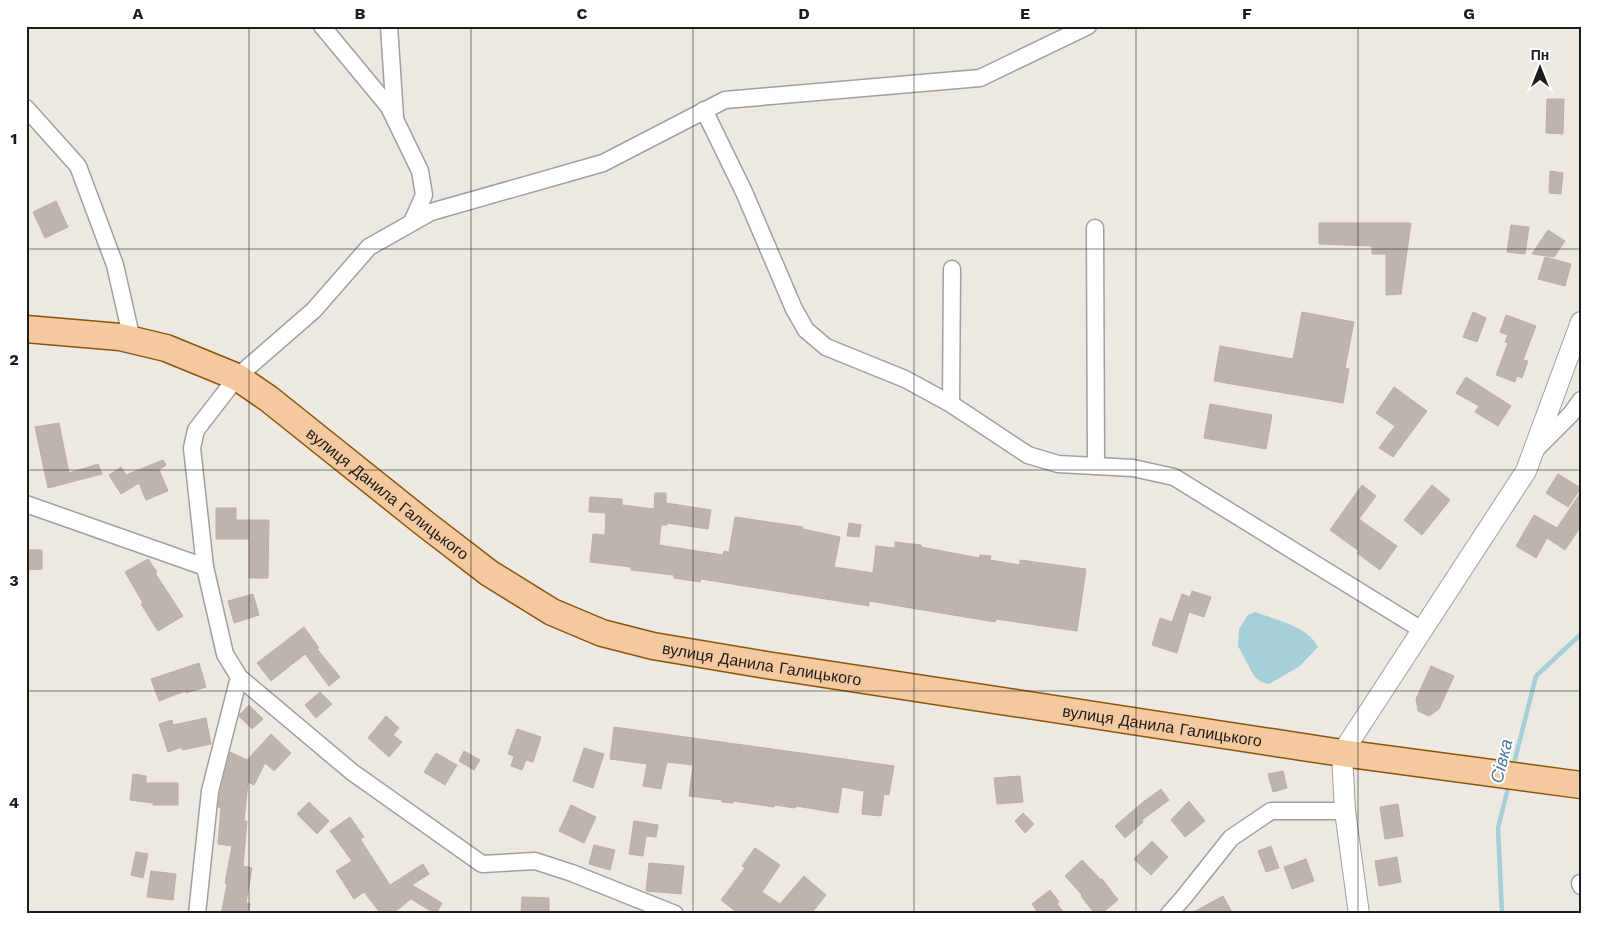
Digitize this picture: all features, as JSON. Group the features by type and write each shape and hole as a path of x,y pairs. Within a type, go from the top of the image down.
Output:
{"main road":[{"name":"вулиця Данила Галицького","path":"26,329 120,337 166,348 237,377 269,399 489,573 552,612 602,633 653,646 766,665 1342,753 1572,784"}],"street":[{"path":"322,26 389,107 420,171 424,195 412,222"},
{"path":"388,26 396,121"},
{"path":"675,914 572,873 535,861 482,864 352,772 239,677 225,654 205,567 192,448 196,430 237,377 314,310 368,247 432,212 602,163 725,100 980,78 1088,26"},
{"path":"26,108 78,166 115,265 132,340"},
{"path":"704,110 744,192 794,309 806,330 826,348 905,379 951,404 1028,455 1058,464 1133,468 1174,477 1422,630"},
{"path":"1095,228 1096,466"},
{"path":"951,404 952,269"},
{"path":"1359,914 1345,811 1342,753 1526,471 1581,322"},
{"path":"1533,451 1571,414 1581,400"},
{"path":"26,504 205,567"},
{"path":"197,914 210,791 239,677"},
{"path":"1169,914 1231,838 1271,811 1345,811"}],"water":[{"path":"1255,612 1299,629 1307,634 1318,647 1300,666 1269,684 1261,682 1254,676 1238,646 1239,629 1248,615"}],"building":[{"path":"1547,99 1564,99 1563,134 1546,133"},
{"path":"1550,171 1563,173 1561,194 1549,193"},
{"path":"56,201 68,227 45,238 33,212"},
{"path":"1319,223 1411,223 1401,294 1386,295 1386,254 1372,254 1372,246 1319,244"},
{"path":"1511,225 1529,227 1525,254 1507,252"},
{"path":"1548,230 1565,241 1554,257 1532,254"},
{"path":"1545,257 1571,264 1565,286 1538,279"},
{"path":"1302,312 1354,322 1345,368 1349,369 1343,403 1214,381 1220,346 1293,359"},
{"path":"1473,312 1486,318 1477,342 1463,337"},
{"path":"1506,315 1536,326 1523,360 1528,361 1522,378 1517,376 1515,382 1496,375 1508,343 1505,342 1508,335 1500,332"},
{"path":"1466,377 1511,406 1498,426 1475,412 1479,406 1456,393"},
{"path":"1394,387 1427,411 1393,457 1379,448 1395,426 1376,413"},
{"path":"1210,404 1272,415 1266,449 1204,438"},
{"path":"59,423 69,473 98,464 102,474 48,488 35,427"},
{"path":"163,460 166,465 159,470 168,491 146,500 139,483 121,494 109,475 121,467 126,475"},
{"path":"1558,474 1581,488 1568,507 1546,493"},
{"path":"1362,485 1376,496 1359,519 1397,546 1380,570 1357,553 1359,551 1330,530"},
{"path":"1432,485 1450,500 1422,535 1404,520"},
{"path":"1581,492 1581,526 1565,550 1547,538 1536,558 1516,546 1534,515 1557,528"},
{"path":"655,493 666,493 666,503 711,510 708,529 667,523 667,525 661,525 659,545 723,555 724,551 729,552 735,517 803,527 803,529 840,537 834,567 873,573 876,546 895,548 895,542 921,545 921,547 979,558 980,555 991,556 990,560 1020,565 1020,560 1086,569 1077,631 996,619 995,622 869,601 869,606 701,579 700,582 674,578 674,575 631,570 631,567 590,562 593,534 605,535 606,513 589,512 590,497 622,499 622,505 654,509"},
{"path":"216,508 236,508 236,520 269,520 268,578 249,578 249,539 216,539"},
{"path":"849,523 861,525 859,537 847,536"},
{"path":"26,550 42,550 42,569 26,570"},
{"path":"148,559 183,616 158,631 141,604 143,603 125,572"},
{"path":"1192,591 1211,597 1204,617 1189,612 1177,653 1152,645 1160,618 1172,622 1182,594 1190,597"},
{"path":"253,594 259,615 234,623 228,601"},
{"path":"304,627 319,648 317,649 340,677 329,686 305,654 271,681 257,663"},
{"path":"199,663 206,687 186,693 185,691 159,701 151,679"},
{"path":"1431,666 1454,676 1439,709 1429,716 1418,711 1416,699"},
{"path":"320,692 332,704 316,718 305,705"},
{"path":"249,705 263,719 252,729 239,716"},
{"path":"386,716 399,728 393,735 402,742 389,757 368,738"},
{"path":"206,718 211,744 182,750 182,747 168,752 159,724 172,720 173,725"},
{"path":"614,727 894,766 889,795 884,794 881,816 862,814 864,791 842,787 838,813 796,806 795,808 775,805 774,807 733,801 733,803 722,802 722,800 689,796 693,765 667,762 661,789 643,786 647,764 610,759"},
{"path":"517,729 541,737 533,762 526,760 522,770 511,766 514,756 508,754"},
{"path":"271,734 291,753 274,771 265,763 254,785 248,782 244,821 247,821 243,866 252,868 246,903 250,904 248,914 221,914 232,846 218,844 221,807 218,807 230,752 247,760"},
{"path":"584,748 604,754 593,788 573,781"},
{"path":"464,751 480,760 474,770 459,761"},
{"path":"436,753 457,765 445,785 424,772"},
{"path":"1283,771 1287,788 1273,792 1268,774"},
{"path":"133,774 146,776 146,783 178,783 178,805 153,805 153,803 130,800"},
{"path":"1020,776 1023,802 997,804 994,778"},
{"path":"1161,789 1169,800 1142,820 1143,822 1125,838 1115,826"},
{"path":"1189,801 1205,821 1185,837 1171,820"},
{"path":"309,802 329,821 317,834 297,814"},
{"path":"1398,804 1403,836 1385,839 1380,807"},
{"path":"571,805 596,817 584,843 559,831"},
{"path":"1023,813 1034,824 1025,833 1015,821"},
{"path":"350,817 364,837 360,839 390,885 423,864 429,874 412,885 442,903 436,914 411,899 392,914 381,914 364,892 354,899 336,871 352,861 330,831"},
{"path":"634,821 658,825 656,837 646,836 643,856 629,854"},
{"path":"1152,841 1168,857 1151,875 1134,859"},
{"path":"594,845 615,850 610,870 589,864"},
{"path":"1271,846 1279,868 1266,872 1258,851"},
{"path":"755,848 780,865 762,892 780,904 804,876 826,895 811,914 739,914 721,900 745,868 742,866"},
{"path":"136,852 148,854 143,878 131,875"},
{"path":"1397,857 1401,882 1379,886 1375,861"},
{"path":"1306,859 1314,881 1292,889 1284,867"},
{"path":"1082,860 1102,879 1118,900 1101,914 1095,914 1082,895 1065,876"},
{"path":"649,863 684,866 681,894 646,891"},
{"path":"151,871 176,874 173,900 147,897"},
{"path":"1050,890 1065,914 1039,914 1032,904"},
{"path":"1223,896 1233,914 1190,914"},
{"path":"522,897 549,898 549,914 521,914"}],"waterway":[{"name":"Сівка","path":"1513,767 1536,676 1581,634"},
{"name":"Сівка","path":"1502,914 1498,828 1509,784"}]}
